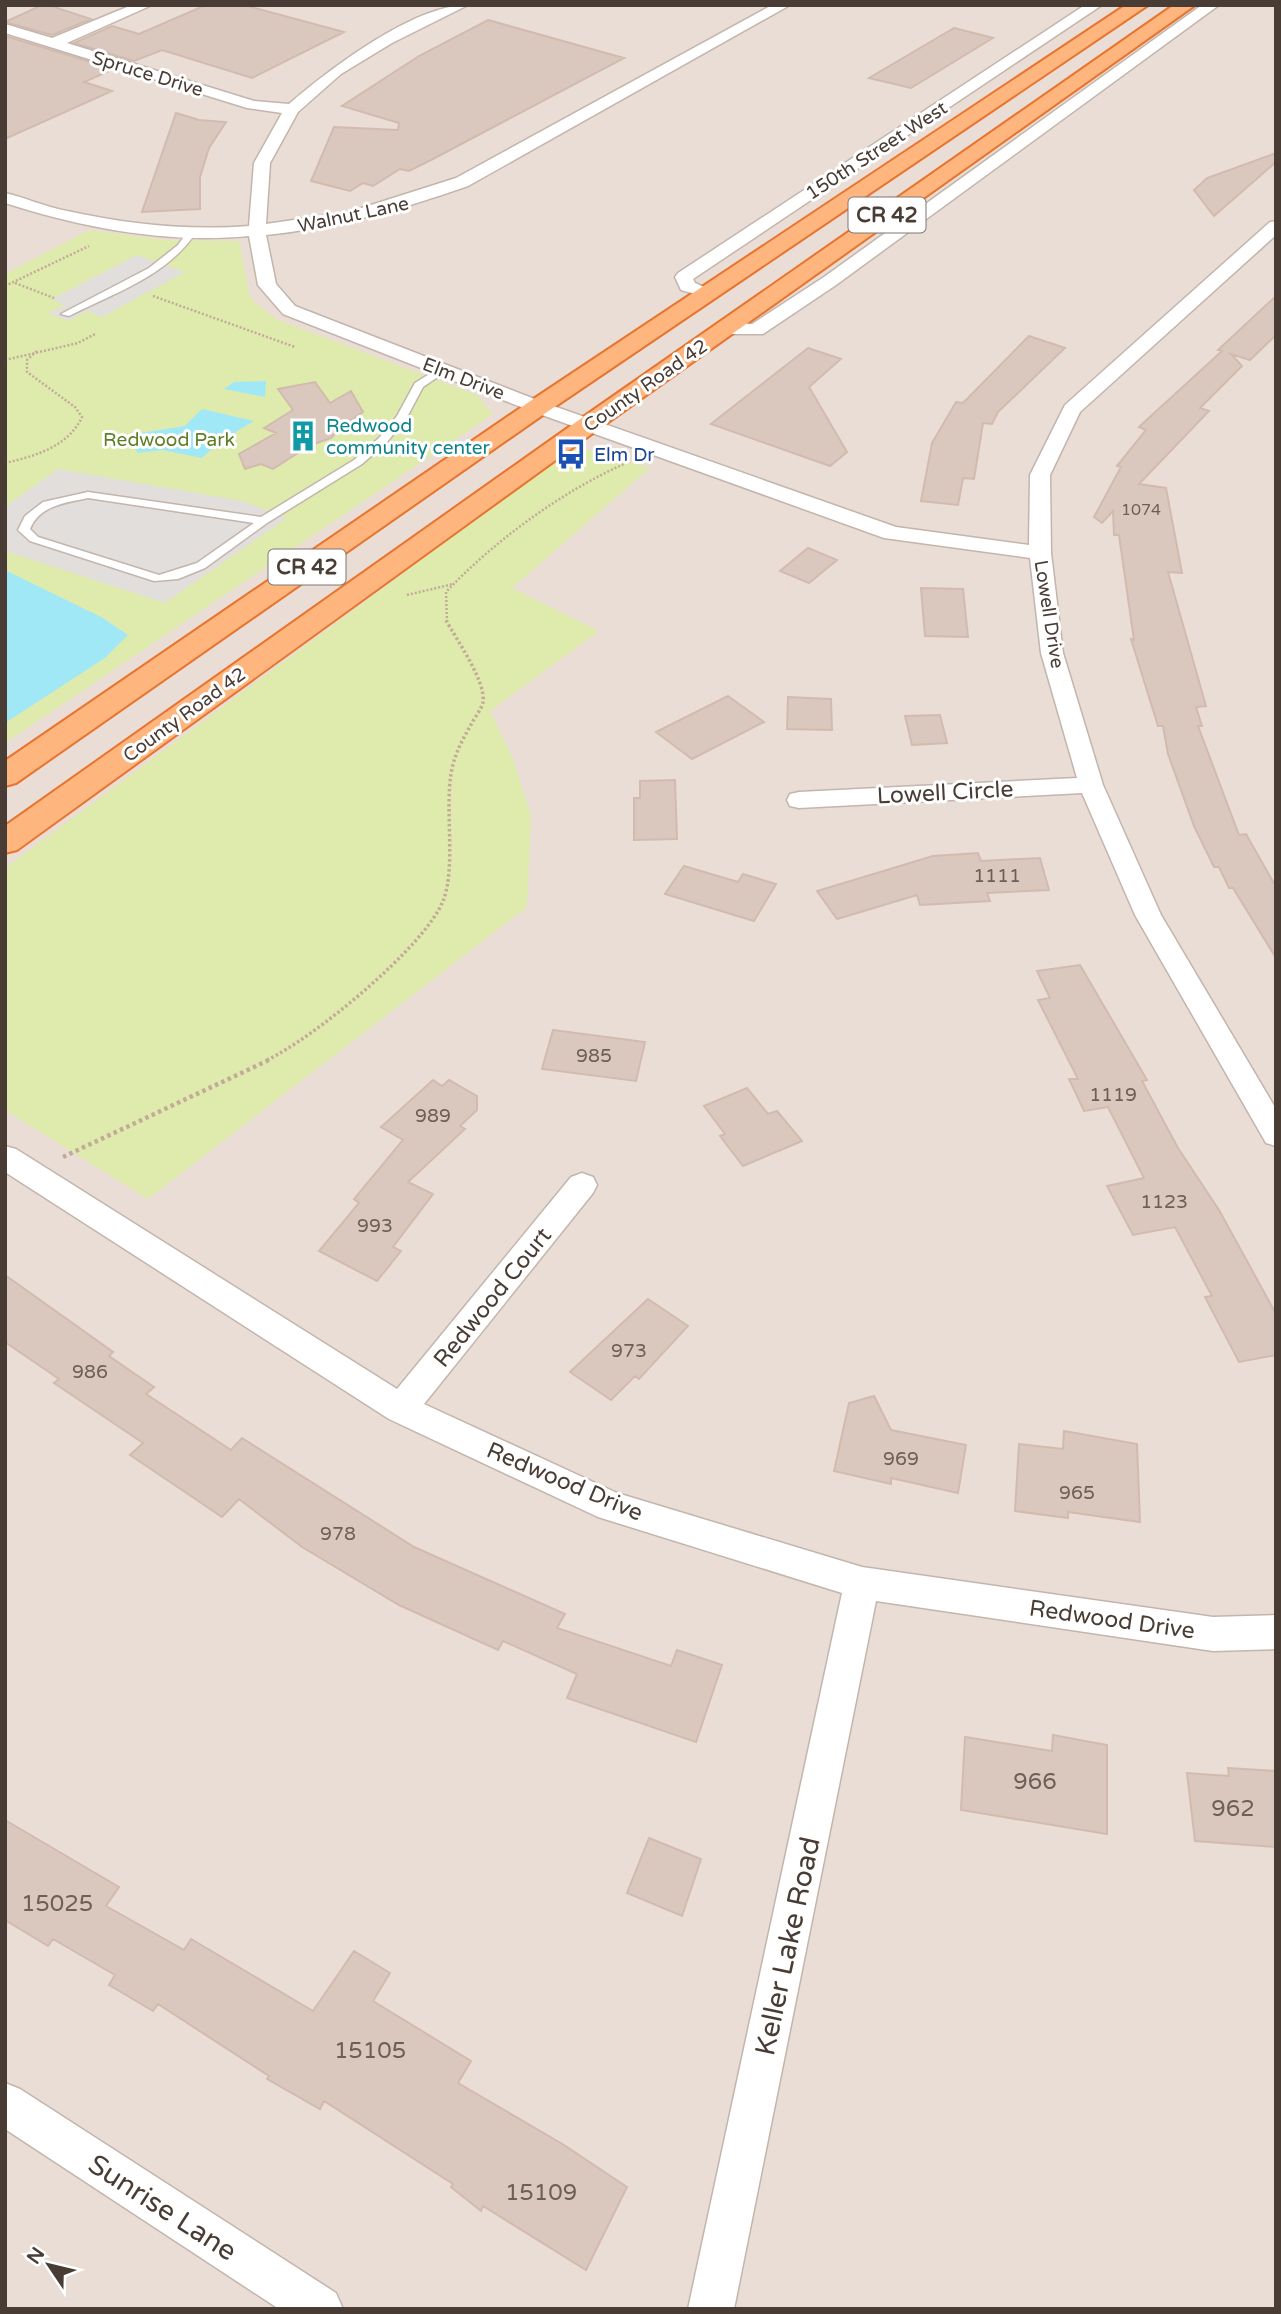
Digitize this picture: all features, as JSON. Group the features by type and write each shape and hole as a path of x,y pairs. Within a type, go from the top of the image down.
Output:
{"highway":[{"name":"County Road 42","path":"5,776 538,407 1139,5"},
{"name":"County Road 42","path":"5,842 588,425 1186,5"}],"street":[{"path":"53,43 145,5"},
{"name":"Elm Drive","path":"461,5 387,40 335,71 292,109 262,163 257,233 267,285 289,310 538,407 892,533 1040,553"},
{"name":"Walnut Lane","path":"5,198 46,213 115,227 190,234 257,233 370,213 422,198 463,182 783,5"},
{"name":"150th Street West","path":"709,293 687,286 684,277 1095,5"},
{"path":"727,328 756,330 1212,5"},
{"name":"Spruce Drive","path":"5,28 252,105 292,109"},
{"name":"Lowell Drive","path":"1276,226 1072,409 1040,475 1040,553 1052,653 1091,785 1148,915 1276,1135"},
{"name":"Lowell Circle","path":"799,800 1091,785"},
{"name":"Redwood Drive","path":"5,1157 401,1409 610,1506 862,1583 1213,1634 1276,1632"},
{"name":"Redwood Court","path":"401,1409 582,1185"},
{"name":"Keller Lake Road","path":"711,2309 862,1583"},
{"name":"Sunrise Lane","path":"6,2106 320,2309"}],"lane":[{"path":"66,314 122,285 183,248 190,234"},
{"path":"263,521 88,495 47,504 29,518 24,530 34,539 158,579 177,577 200,569 263,521 358,462 383,440 402,417 419,385 443,370"}],"path":[{"path":"5,286 104,238 115,227"},
{"path":"15,283 78,307"},
{"path":"122,285 295,347"},
{"path":"5,360 78,343 95,334"},
{"path":"5,463 61,442 78,428 82,417 75,407 27,372 27,360 37,351"},
{"path":"62,1157 293,1048 389,967 419,936 443,901 448,865 448,793 454,755 483,702 479,680 445,618 446,592 477,559 592,478 635,461"}],"shaded area":[{"path":"5,5 1276,5 1276,2309 5,2309"},
{"path":"137,255 185,272 102,317 87,311 68,321 48,313 65,305 52,299"},
{"path":"58,469 242,501 287,518 165,603 5,551 5,507"}],"green space":[{"name":"Redwood Park","path":"89,230 166,240 239,241 250,298 276,319 477,395 493,414 5,743 5,274"},
{"path":"575,446 650,468 512,588 599,631 490,711 513,759 531,815 527,907 148,1199 5,1110 5,868"}],"water":[{"path":"266,381 265,397 224,389 234,382"},
{"path":"202,409 254,421 219,442 202,458 163,450 137,453 134,434 185,426"},
{"path":"5,570 103,618 128,635 105,658 5,723"}],"building":[{"path":"42,5 91,19 52,35 5,22"},
{"path":"206,5 244,5 344,32 252,78 162,50 134,61 74,43 112,26 139,34"},
{"path":"488,20 624,58 431,160 409,171 400,169 373,186 363,183 350,191 311,181 334,127 398,130 399,123 342,106 419,56"},
{"path":"954,28 993,38 911,88 869,78"},
{"path":"5,36 114,69 84,82 112,91 5,139"},
{"path":"176,113 199,120 226,122 209,148 200,177 200,209 142,212"},
{"path":"1276,153 1276,162 1214,216 1194,190 1207,178"},
{"path":"1276,296 1276,335 1250,360 1231,354 1242,366 1200,408 1209,411 1139,484 1166,488 1182,573 1168,572 1206,706 1196,707 1202,726 1198,726 1239,835 1246,834 1276,887 1276,958 1233,888 1229,888 1219,867 1214,867 1194,826 1168,754 1163,726 1158,726 1131,639 1134,640 1119,535 1114,535 1113,511 1102,523 1094,517 1121,467 1117,466 1146,430 1139,427 1222,351 1218,350"},
{"path":"1029,336 1065,348 998,412 992,424 983,423 974,479 963,478 958,505 921,501 932,443 956,402 963,403"},
{"path":"808,348 841,359 809,387 847,452 830,466 711,424"},
{"name":"Redwood community center","path":"315,382 330,403 351,391 363,412 331,438 309,446 273,469 261,464 245,469 239,454 276,433 264,428 293,410 278,389"},
{"path":"808,548 837,560 809,583 780,571"},
{"path":"921,588 963,589 968,637 925,636"},
{"path":"728,696 764,722 692,759 656,732"},
{"path":"788,697 831,699 832,730 787,729"},
{"path":"940,715 947,743 912,745 905,716"},
{"path":"675,780 677,839 634,840 634,798 640,798 640,781"},
{"path":"978,853 981,861 1040,858 1049,890 987,893 990,901 920,905 917,895 837,919 817,891 933,856"},
{"path":"684,866 738,882 743,874 776,884 754,921 665,894"},
{"path":"1080,965 1147,1080 1142,1081 1178,1148 1219,1210 1276,1314 1276,1355 1239,1362 1205,1297 1212,1296 1175,1227 1133,1235 1107,1186 1144,1178 1108,1107 1084,1111 1069,1079 1078,1079 1038,1000 1050,998 1037,971"},
{"path":"553,1030 645,1042 636,1081 542,1069"},
{"path":"433,1080 442,1086 449,1080 477,1096 477,1110 460,1126 465,1129 408,1182 433,1194 393,1247 401,1251 377,1281 319,1251 359,1203 354,1199 403,1140 381,1127"},
{"path":"747,1088 768,1114 777,1111 802,1141 743,1166 720,1136 725,1134 704,1106"},
{"path":"5,1275 113,1352 109,1356 154,1387 146,1394 231,1450 242,1438 414,1547 565,1614 557,1628 671,1666 677,1650 722,1665 696,1742 567,1698 577,1674 503,1641 498,1650 399,1605 302,1547 239,1499 222,1517 130,1455 143,1443 54,1383 59,1379 5,1342"},
{"path":"648,1299 688,1326 639,1379 635,1376 611,1400 570,1372"},
{"path":"874,1396 891,1430 966,1445 958,1493 891,1478 891,1484 834,1471 849,1403"},
{"path":"1064,1431 1137,1444 1140,1522 1068,1512 1068,1518 1015,1511 1019,1444 1063,1449"},
{"path":"1053,1735 1107,1745 1107,1834 961,1810 965,1737 1052,1751"},
{"path":"1228,1768 1276,1771 1276,1847 1195,1841 1187,1773 1229,1776"},
{"path":"5,1820 119,1887 106,1906 184,1950 191,1939 313,2011 354,1951 390,1973 373,2001 471,2061 458,2083 564,2145 627,2187 586,2270 483,2206 481,2211 451,2187 453,2184 324,2101 320,2109 267,2079 269,2076 158,2004 153,2011 109,1985 115,1975 53,1939 48,1946 5,1920"},
{"path":"649,1838 701,1859 682,1916 627,1893"}],"place":[{"name":"Redwood community center","path":"303,436"},
{"name":"Elm Dr","path":"571,454"}]}
